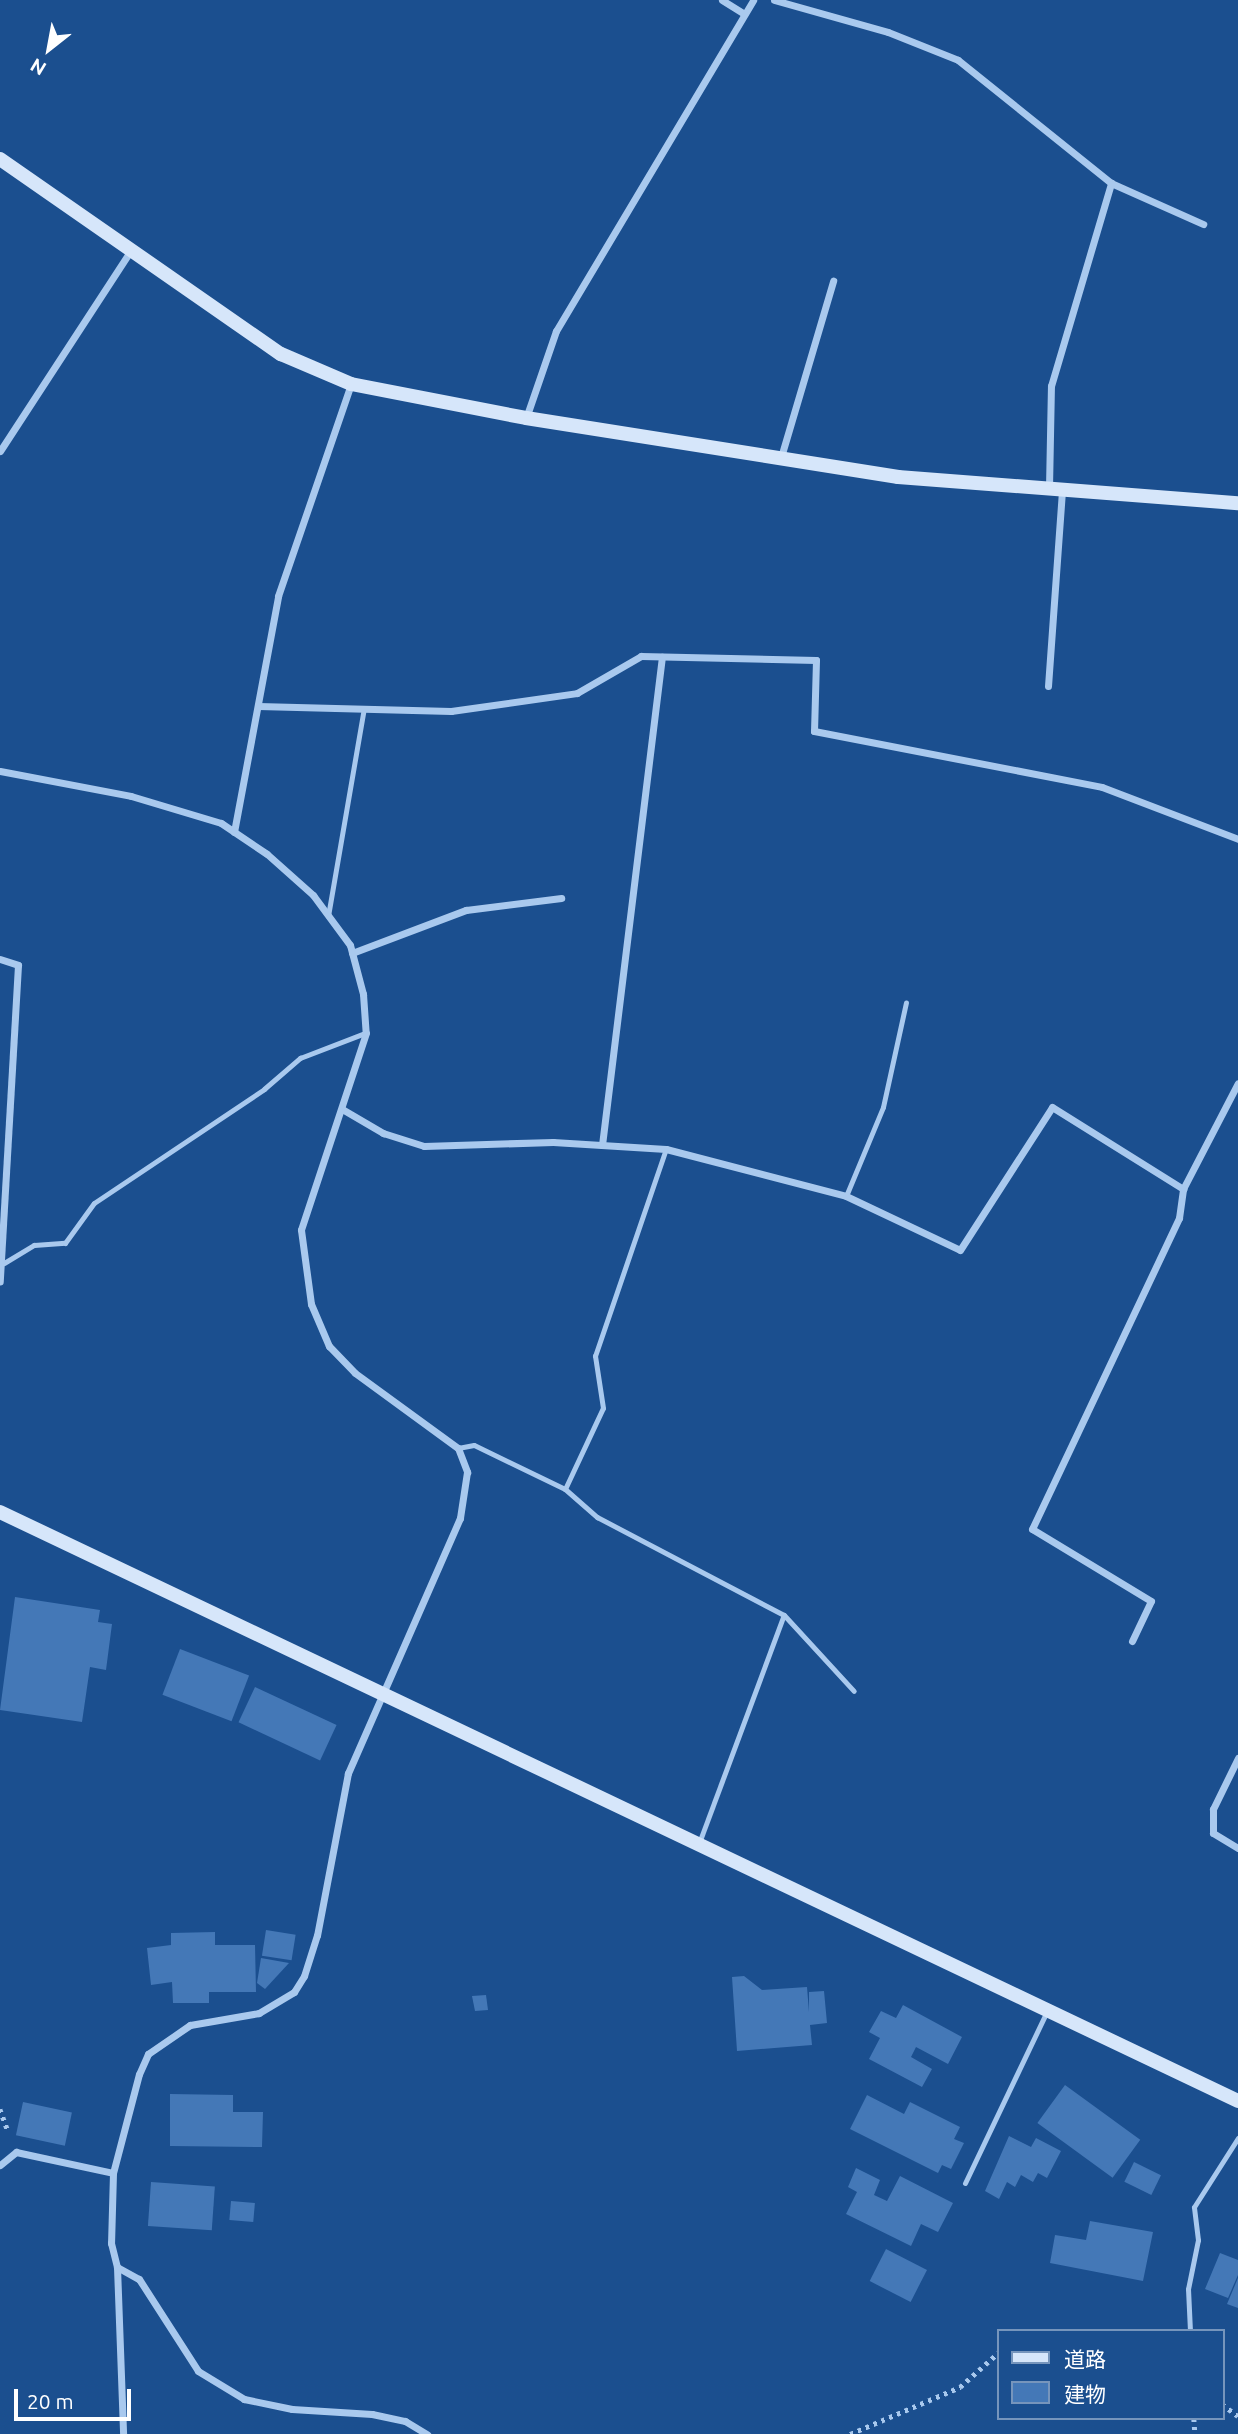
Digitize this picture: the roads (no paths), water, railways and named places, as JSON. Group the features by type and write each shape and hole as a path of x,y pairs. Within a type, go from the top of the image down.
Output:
{"street":[{"path":"722,0 744,15"},
{"path":"526,418 556,331 753,0"},
{"path":"774,0 888,32 958,60 1111,184 1203,224"},
{"path":"0,159 281,354 351,384 526,418 898,477 1238,503"},
{"path":"1048,686 1056,488 1051,386 1111,184"},
{"path":"0,451 131,250"},
{"path":"781,457 833,281"},
{"path":"234,832 278,596 351,384"},
{"path":"258,706 451,711 577,693 641,656 816,660 814,732 1102,787 1238,839"},
{"path":"602,1145 662,657"},
{"path":"0,771 131,796 221,823 276,862 328,916 352,953 363,994 366,1033 301,1230 311,1304 329,1346 355,1373 458,1448 467,1472 460,1518 348,1773 317,1935 303,1976 278,2004 259,2013 190,2025 148,2054 121,2132 113,2174 111,2243 117,2267 123,2434"},
{"path":"352,953 466,910 561,898"},
{"path":"0,959 18,965 4,1263 0,1281"},
{"path":"1132,1642 1151,1601 1032,1529 1179,1218 1182,1189 1238,1083"},
{"path":"342,1109 383,1133 424,1146 602,1145 666,1149 846,1196 960,1250 1052,1107 1182,1189"},
{"path":"0,1512 1238,2101"},
{"path":"1238,1758 1213,1809 1213,1833 1238,1847"},
{"path":"0,2165 16,2152 113,2174"},
{"path":"117,2267 139,2279 198,2371 244,2399 313,2411 372,2414 405,2421 427,2434"}],"lane":[{"path":"328,916 364,708"},
{"path":"846,1196 883,1107 906,1002"},
{"path":"4,1263 34,1245 65,1243 94,1203 264,1088 300,1058 366,1033"},
{"path":"565,1489 603,1408 595,1356 666,1149"},
{"path":"458,1448 474,1445 565,1489 597,1517 784,1615 854,1691"},
{"path":"698,1846 784,1615"},
{"path":"965,2183 1047,2011"},
{"path":"1190,2329 1188,2289 1198,2241 1194,2207 1238,2138"}]}
